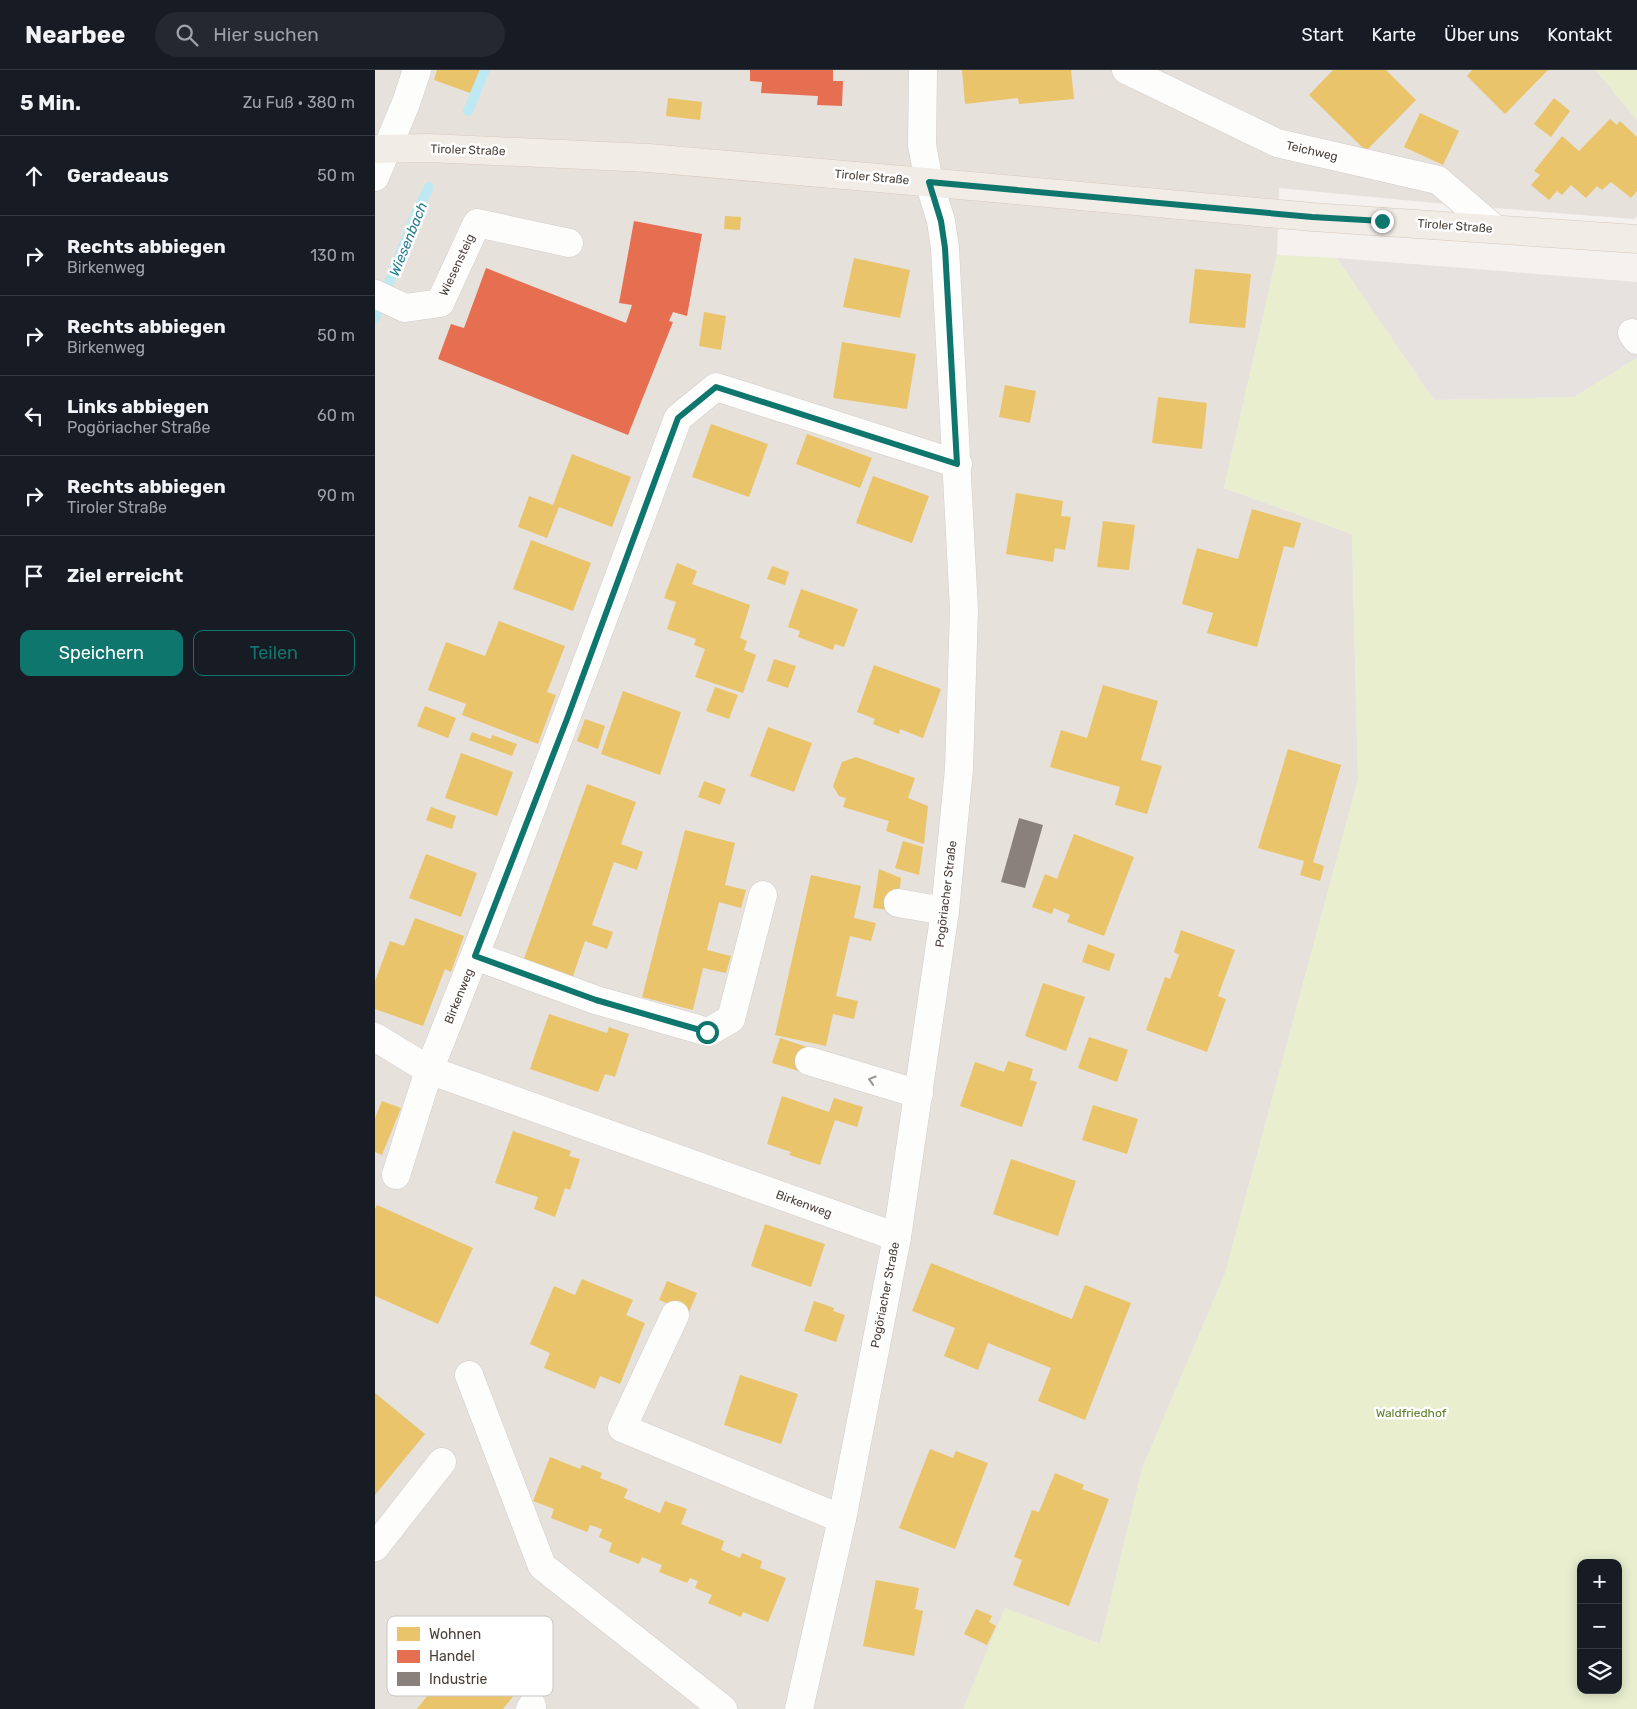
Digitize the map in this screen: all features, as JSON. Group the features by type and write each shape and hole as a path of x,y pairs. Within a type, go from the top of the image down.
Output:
{"main road":[{"name":"Tiroler Straße","path":"381,149 429,148 648,158 1312,217 1637,239"}],"street":[{"path":"375,177 381,149 406,104 417,70"},
{"name":"Pogöriacher Straße","path":"799,1709 842,1519 897,1237 945,911 959,769 963,630 957,464 945,248 941,221 929,182 922,146 923,70"},
{"name":"Teichweg","path":"1126,70 1277,142 1438,180 1495,229"},
{"name":"Wiesensteig","path":"375,294 405,308 440,303 477,223 569,243"},
{"name":"Birkenweg","path":"429,1070 567,719 678,418 716,387 957,464"},
{"path":"475,956 596,1000 707,1032 731,1019 763,895"},
{"path":"898,903 945,911"},
{"name":"Birkenweg","path":"375,1037 429,1070 897,1237"},
{"path":"809,1061 919,1094"},
{"path":"396,1175 429,1070"},
{"path":"675,1315 622,1428 842,1519"},
{"path":"469,1375 541,1566 723,1709"},
{"path":"375,1547 442,1462"}],"shaded area":[{"path":"375,70 1596,70 1637,120 1637,216 1634,219 1455,205 1279,188 1277,255 1224,488 1352,534 1358,780 1225,1274 1142,1469 1100,1644 1005,1608 963,1709 375,1709"},
{"path":"1337,258 1637,282 1637,358 1574,397 1434,400"}],"green space":[{"path":"1596,70 1637,70 1637,120"},
{"name":"Waldfriedhof","path":"1277,255 1337,258 1434,400 1574,397 1637,358 1637,1709 963,1709 1005,1608 1100,1644 1142,1469 1225,1274 1358,780 1352,534 1224,488"}],"building: Wohnen":[{"path":"437,70 482,70 473,94 434,80"},
{"path":"962,70 1071,70 1074,99 1019,104 1018,98 965,104"},
{"path":"1333,70 1386,70 1416,100 1366,151 1309,95"},
{"path":"1472,70 1548,70 1505,114 1467,76"},
{"path":"668,98 702,102 700,120 666,116"},
{"path":"1554,98 1570,111 1551,137 1534,124"},
{"path":"1420,113 1459,131 1443,165 1404,147"},
{"path":"1610,119 1617,125 1620,121 1637,137 1637,191 1631,198 1611,182 1602,190 1597,186 1586,198 1571,185 1562,195 1557,191 1549,200 1531,185 1540,175 1534,171 1562,136 1579,151"},
{"path":"725,216 741,217 740,230 724,229"},
{"path":"854,258 910,270 900,318 843,307"},
{"path":"1195,269 1251,274 1245,328 1189,323"},
{"path":"704,312 726,316 721,350 699,346"},
{"path":"842,342 916,354 907,409 833,398"},
{"path":"1005,385 1036,391 1030,423 999,417"},
{"path":"1158,397 1207,403 1202,449 1152,443"},
{"path":"711,424 768,444 749,497 692,477"},
{"path":"807,434 872,458 860,488 796,464"},
{"path":"572,454 631,477 612,527 559,507 547,538 518,527 529,496 553,505"},
{"path":"873,476 929,496 912,543 856,523"},
{"path":"1016,493 1063,501 1061,516 1071,517 1065,550 1055,548 1053,562 1006,554"},
{"path":"1252,509 1301,523 1294,548 1284,546 1257,647 1207,633 1213,613 1182,604 1197,548 1238,559"},
{"path":"1103,521 1135,525 1129,570 1097,567"},
{"path":"531,540 591,563 573,611 513,589"},
{"path":"677,563 697,571 692,584 750,605 740,638 747,641 744,650 756,655 743,693 695,677 705,649 694,645 696,639 667,629 676,602 664,598"},
{"path":"772,566 789,572 785,585 767,579"},
{"path":"801,589 858,609 844,647 835,644 833,650 798,637 800,631 788,627"},
{"path":"499,621 565,646 547,692 556,695 538,744 462,715 466,704 428,690 446,642 485,656"},
{"path":"774,659 796,666 788,688 767,681"},
{"path":"874,665 941,689 923,738 900,729 899,734 873,724 875,719 857,712"},
{"path":"1103,685 1158,701 1141,760 1162,766 1147,814 1115,805 1120,787 1050,767 1061,730 1087,738"},
{"path":"715,687 738,695 729,719 706,711"},
{"path":"623,691 681,712 660,775 601,754"},
{"path":"425,706 456,718 448,738 417,726"},
{"path":"585,719 605,726 598,749 577,741"},
{"path":"768,727 812,743 794,792 750,776"},
{"path":"472,732 491,739 492,735 517,744 512,756 469,740"},
{"path":"1288,749 1341,765 1313,862 1324,866 1320,881 1300,875 1304,861 1258,848"},
{"path":"461,753 513,772 497,816 445,798"},
{"path":"856,757 915,778 908,798 928,806 924,844 886,831 889,821 843,807 846,798 839,796 833,786 842,762"},
{"path":"704,781 726,789 720,805 698,797"},
{"path":"587,784 636,802 621,844 643,852 637,870 614,862 592,925 613,932 607,949 585,941 570,985 521,967"},
{"path":"431,807 456,816 452,829 426,820"},
{"path":"685,830 735,843 725,885 746,890 741,908 719,902 707,950 731,956 726,973 703,968 693,1010 642,997"},
{"path":"1074,834 1134,857 1104,936 1067,922 1070,915 1054,908 1052,914 1032,907 1045,874 1057,879"},
{"path":"903,841 923,847 919,875 895,868"},
{"path":"426,854 477,873 461,917 409,898"},
{"path":"879,869 901,878 897,911 873,908"},
{"path":"811,875 861,886 854,918 876,923 871,941 850,936 836,996 858,1001 854,1019 833,1014 826,1046 775,1035"},
{"path":"415,918 464,936 451,972 445,969 423,1026 375,1009 375,981 390,941 404,946"},
{"path":"1181,930 1235,950 1218,996 1226,999 1207,1052 1146,1030 1165,977 1170,979 1179,955 1174,952"},
{"path":"1088,944 1115,954 1109,971 1082,962"},
{"path":"1043,983 1085,997 1066,1051 1025,1036"},
{"path":"549,1014 607,1033 609,1027 629,1034 615,1077 605,1074 598,1092 530,1069"},
{"path":"1089,1037 1128,1050 1117,1082 1078,1068"},
{"path":"780,1038 813,1049 805,1073 772,1063"},
{"path":"1008,1061 1033,1069 1030,1080 1037,1082 1022,1127 960,1106 975,1062 1004,1072"},
{"path":"782,1096 829,1112 834,1098 863,1107 857,1127 835,1120 820,1165 789,1155 791,1152 767,1144"},
{"path":"382,1101 401,1108 382,1155 375,1152 375,1118"},
{"path":"1093,1105 1138,1119 1127,1154 1082,1140"},
{"path":"513,1131 571,1151 569,1156 580,1159 570,1190 565,1188 555,1217 534,1209 538,1197 495,1183"},
{"path":"1011,1159 1076,1181 1058,1236 993,1214"},
{"path":"377,1205 473,1248 438,1324 375,1296 375,1209"},
{"path":"765,1224 825,1244 811,1287 751,1266"},
{"path":"931,1263 1072,1319 1085,1285 1131,1303 1085,1420 1038,1401 1051,1368 988,1343 978,1370 944,1356 955,1328 912,1311"},
{"path":"582,1279 633,1300 626,1315 645,1323 620,1384 600,1376 595,1389 544,1368 550,1353 530,1344 554,1286 575,1295"},
{"path":"667,1281 697,1293 689,1312 659,1300"},
{"path":"814,1301 834,1308 833,1311 845,1315 836,1342 804,1331"},
{"path":"740,1375 798,1394 781,1444 724,1425"},
{"path":"375,1393 425,1434 375,1495"},
{"path":"930,1449 953,1458 956,1451 988,1463 955,1549 899,1528"},
{"path":"550,1457 580,1469 582,1465 602,1473 600,1478 628,1489 624,1498 660,1513 665,1501 687,1509 681,1524 724,1541 721,1550 740,1558 742,1553 762,1561 760,1568 786,1578 768,1622 743,1612 741,1617 708,1603 712,1595 695,1588 698,1581 690,1578 687,1583 659,1572 662,1565 642,1557 639,1564 609,1552 612,1543 599,1537 602,1529 590,1525 587,1532 551,1518 554,1509 533,1501"},
{"path":"1055,1473 1084,1485 1082,1489 1109,1499 1069,1606 1013,1585 1022,1560 1014,1557 1032,1510 1039,1512"},
{"path":"876,1580 919,1588 915,1609 923,1611 914,1656 863,1646"},
{"path":"976,1609 992,1616 989,1622 996,1626 987,1645 964,1634"},
{"path":"427,1696 513,1696 503,1709 417,1709"}],"building: Handel":[{"path":"750,70 833,70 833,81 843,81 842,106 817,105 818,96 761,93 762,82 750,81"},
{"path":"634,221 702,234 687,316 673,312 669,321 673,322 628,435 438,359 451,324 464,328 486,268 626,323 632,305 619,303"}],"building: Industrie":[{"path":"1019,818 1043,825 1025,888 1001,882"}],"waterway":[{"name":"Wiesenbach","path":"468,111 485,70"},
{"name":"Wiesenbach","path":"375,319 417,211 429,187"}],"route":[{"path":"707,1032 596,1000 475,956 567,719 678,418 716,387 957,464 945,248 941,221 929,182 1312,217 1382,221"}]}
